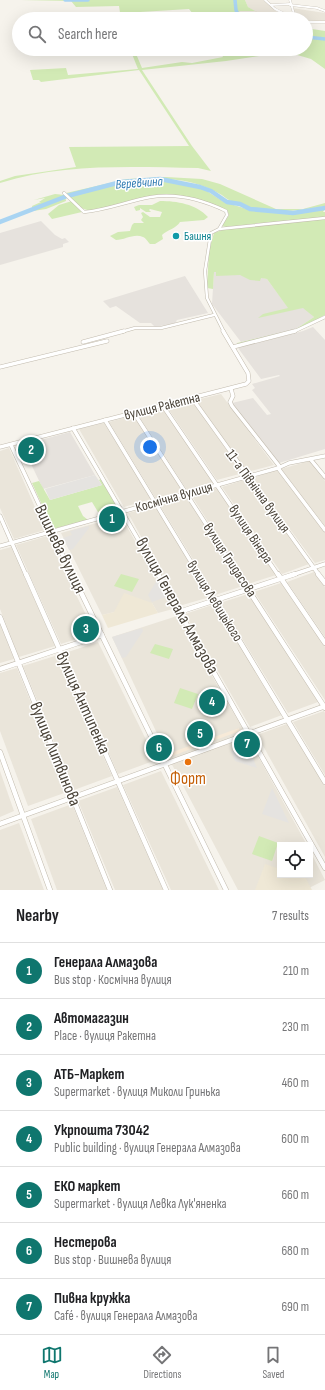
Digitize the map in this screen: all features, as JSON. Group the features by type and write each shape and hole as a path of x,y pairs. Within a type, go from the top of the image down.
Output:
{"street":[{"path":"265,0 281,12"},
{"path":"290,0 293,12"},
{"path":"271,4 290,4 317,8 325,11"},
{"path":"313,22 325,22"},
{"name":"вулиця Ракетна","path":"0,447 231,389 246,384 249,379 248,373 214,315 205,291 205,271 210,236 213,231 219,229 227,215 226,211 187,198 155,196 97,211 84,212 66,195"},
{"path":"219,229 325,218"},
{"path":"83,342 135,328 161,328 214,315"},
{"path":"233,347 293,332 325,317"},
{"path":"0,367 107,341"},
{"path":"231,389 233,396 230,402 232,406 325,530"},
{"name":"11-а Північна вулиця","path":"192,398 247,477 325,583"},
{"name":"вулиця Вінера","path":"163,406 325,643"},
{"name":"вулиця Гридасова","path":"134,413 325,707"},
{"name":"вулиця Левицького","path":"105,420 325,782"},
{"name":"вулиця Генерала Алмазова","path":"73,428 123,512 325,868"},
{"name":"Вишнева вулиця","path":"12,445 51,531 226,890"},
{"name":"Космічна вулиця","path":"0,546 155,503 217,484 279,468 299,460 311,460 325,456"},
{"path":"311,460 325,477"},
{"name":"вулиця Антипенка","path":"0,516 166,890"},
{"path":"179,612 325,564"},
{"name":"вулиця Литвинова","path":"0,617 110,890"},
{"path":"0,669 102,635"},
{"path":"0,824 249,733 325,707"},
{"path":"0,752 50,890"}],"shaded area":[{"path":"245,0 263,0 277,12 238,11 254,11 248,7"},
{"path":"292,8 325,13 325,22 313,21 313,12 294,12"},
{"path":"41,221 55,235 62,239 65,238 69,242 63,244 63,247 0,265 0,233"},
{"path":"214,272 244,274 267,279 290,310 304,307 314,317 296,329 241,342 212,304"},
{"path":"185,276 208,313 177,320 175,323 155,327 151,323 140,323 116,306 110,308 103,301"},
{"path":"313,327 325,340 325,449 279,463 232,403 253,398 267,415 271,414 252,390 255,388 252,384 280,376 261,379 238,348"},
{"path":"221,394 274,465 247,472 196,400"},
{"path":"192,401 243,473 217,480 167,407"},
{"path":"163,409 213,482 187,490 138,415"},
{"path":"134,415 183,491 156,499 109,422"},
{"path":"104,423 151,499 124,507 79,429"},
{"path":"70,432 95,475 43,489 22,445"},
{"path":"9,448 45,530 14,539 0,508 0,451"},
{"path":"309,461 325,481 325,526 281,469"},
{"path":"277,470 325,533 325,560 315,563 252,478"},
{"path":"95,475 102,485 50,500 45,489"},
{"path":"247,479 309,564 282,574 222,487"},
{"path":"217,488 276,575 248,584 191,495"},
{"path":"186,497 243,586 215,595 159,504"},
{"path":"155,506 210,597 179,606 128,513"},
{"path":"121,516 173,609 158,613 152,603 102,615 61,533"},
{"path":"89,526 73,549 69,550 63,538 72,535 70,531"},
{"path":"47,536 89,621 78,625 83,637 61,644 16,545"},
{"path":"11,547 55,646 19,657 0,609 0,550"},
{"path":"314,572 325,587 325,637 287,582"},
{"path":"157,580 166,597 152,602 148,595"},
{"path":"281,583 325,647 325,700 254,592"},
{"path":"124,593 152,603 158,613 108,628 102,615 114,612"},
{"path":"248,594 318,702 288,713 220,603"},
{"path":"215,604 282,715 250,727 185,614"},
{"path":"177,616 243,729 305,842 277,842 277,878 313,878 313,857 325,880 305,890 238,890 168,757 112,637"},
{"path":"0,624 14,659 0,663"},
{"path":"142,628 143,631 126,657 122,658 112,637"},
{"path":"98,642 156,760 118,774 65,653"},
{"path":"58,655 112,776 74,790 23,666"},
{"path":"17,668 67,792 28,806 0,731 0,673"},
{"path":"324,711 325,713 325,775 293,722"},
{"path":"287,724 325,786 325,857 257,735"},
{"path":"239,728 240,731 172,756 170,753"},
{"path":"248,746 257,768 235,761 231,751"},
{"path":"0,771 14,811 0,817"},
{"path":"161,771 219,890 171,890 123,785"},
{"path":"117,787 163,890 115,890 78,801"},
{"path":"272,788 289,823 262,814"},
{"path":"72,804 107,890 57,890 31,819"},
{"path":"19,823 44,890 0,890 0,830"},
{"path":"265,864 277,868 277,878 306,878 312,890 255,890"}],"green space":[{"path":"21,0 245,0 248,7 255,11 191,12 189,9 120,12 119,6 76,7 71,1"},
{"path":"313,29 325,31 325,69 311,59 301,56 313,56"},
{"path":"133,56 137,56 142,68 182,62 192,63 223,57 260,56 142,70 192,146 211,171 198,168 148,167 73,169 49,172 0,183 0,181 15,176 76,167 69,147 189,146 139,70 41,82 39,80 33,80 30,70 66,68 68,75 138,69"},
{"path":"166,177 202,179 220,184 276,209 303,209 325,203 325,206 290,211 254,209 229,200 201,185 191,182 172,179 144,180 170,180 202,188 224,202 250,210 296,214 325,209 323,212 325,212 325,217 226,227 222,226 229,215 227,210 193,199 164,195 90,211 81,208 66,195 66,193 127,179"},
{"path":"55,194 65,195 66,201 46,209 33,211 32,206 41,202 39,202 45,198 34,200"},
{"path":"72,201 82,212 52,219 48,214 59,205"},
{"path":"160,201 192,206 208,217 204,220 180,222 177,226 162,235 163,239 155,244 150,244 145,238 140,236 116,240 110,236 118,232 130,231 134,223 144,223 141,220 143,217 141,213 143,212 150,217 160,217 162,212 150,209 149,210 151,212 146,212 140,208 140,210 136,211 134,207 139,205 152,205"},
{"path":"325,219 325,315 299,329 238,345 237,343 296,329 314,317 303,308 258,318 263,314 288,308 267,279 261,278 260,281 250,280 240,275 216,276 216,272 214,272 213,289 207,288 209,250 214,233 222,230"},
{"path":"101,479 120,511 110,513 108,509 98,512 92,502 78,506 83,516 88,520 53,529 32,483 39,481 50,500 102,485 99,480"},
{"path":"121,574 139,579 132,592 114,586"},
{"path":"155,644 173,649 169,659 150,653"},
{"path":"180,688 198,694 192,709 174,703"},
{"path":"259,836 277,843 272,861 252,854"}],"waterway":[{"name":"Веревчина","path":"65,0 88,0"},
{"name":"Веревчина","path":"235,0 237,12"},
{"name":"Веревчина","path":"313,38 325,39"},
{"name":"Веревчина","path":"0,222 67,196 121,182 160,179 200,187 211,191 227,202 240,204 250,209 293,213 325,208"}],"place":[{"name":"Башня","path":"176,236"},
{"name":"Автомагазин","path":"31,450"},
{"name":"Генерала Алмазова","path":"112,519"},
{"name":"АТБ-Маркет","path":"86,629"},
{"name":"Укрпошта 73042","path":"212,702"},
{"name":"ЕКО маркет","path":"200,734"},
{"name":"Пивна кружка","path":"247,744"},
{"name":"Нестерова","path":"159,748"},
{"name":"Форт","path":"188,762"}]}
